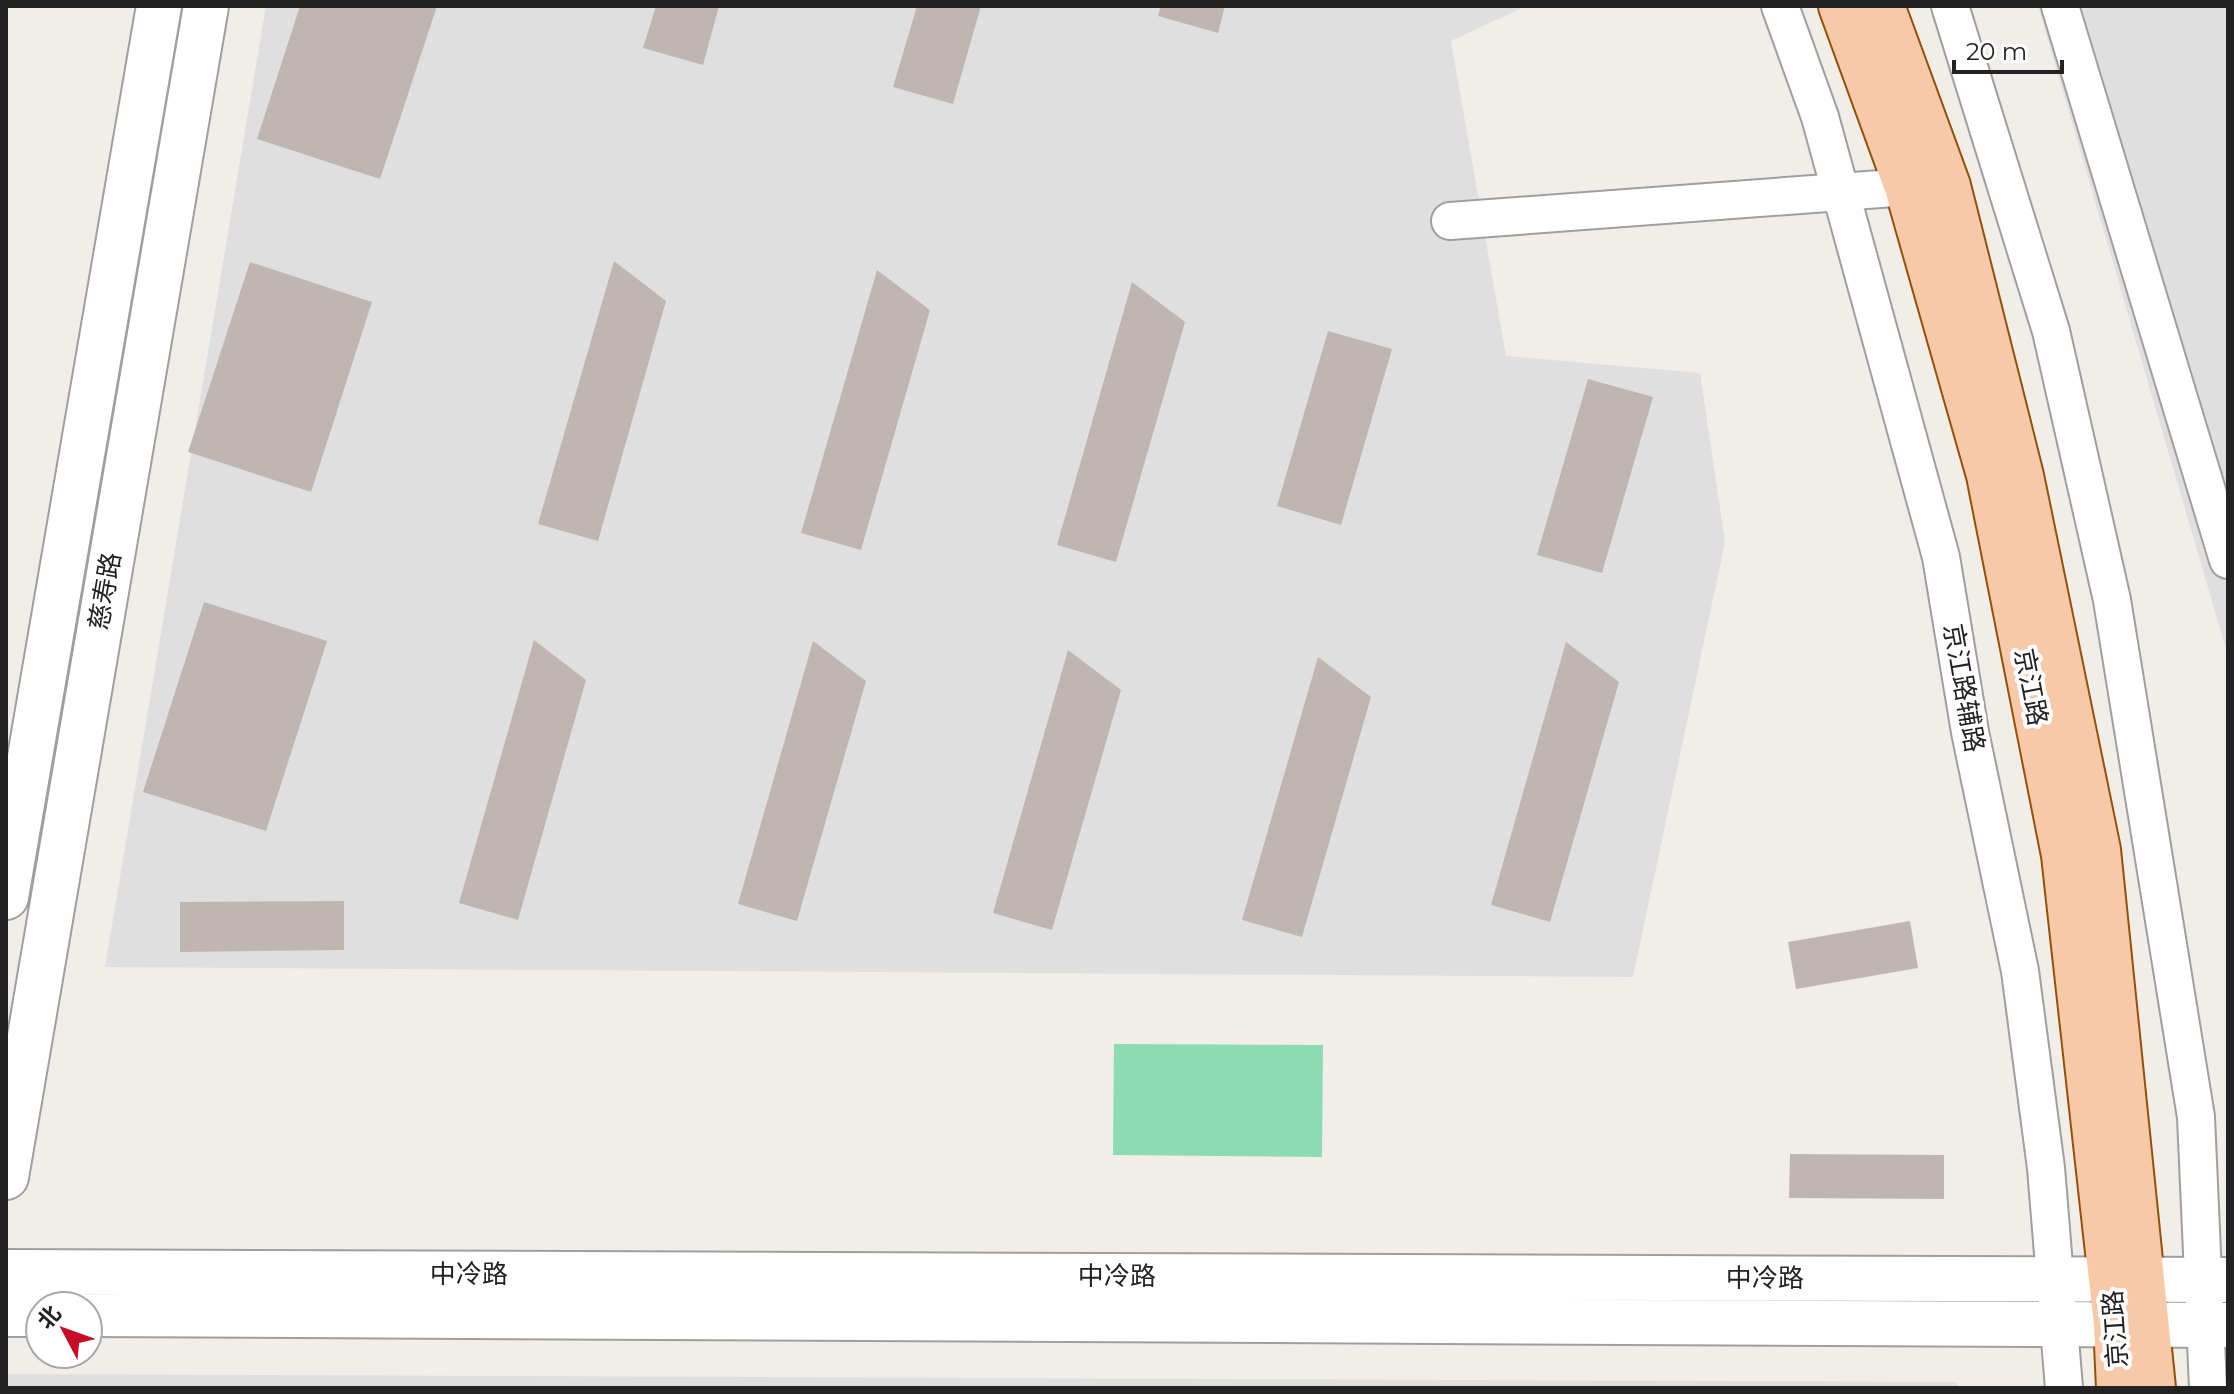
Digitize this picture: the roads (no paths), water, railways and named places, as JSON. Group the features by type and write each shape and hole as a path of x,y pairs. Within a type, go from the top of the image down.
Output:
{"main road":[{"name":"京江路","path":"1841,6 1907,187 1989,475 2064,855 2128,1279"},
{"name":"京江路","path":"1882,6 1948,186 2021,476 2092,819 2098,850 2132,1324 2153,1388"},
{"name":"京江路","path":"2119,1388 2132,1324"}],"street":[{"name":"慈寿路","path":"6,897 159,6"},
{"name":"慈寿路","path":"6,1177 206,6"},
{"name":"京江路辅路","path":"1780,6 1820,117 1941,557 1970,732 2020,971 2046,1168 2064,1388"},
{"path":"1950,6 2051,331 2112,600 2196,1117 2216,1280 2217,1325 2208,1388"},
{"path":"2060,6 2228,560"},
{"path":"1450,221 1907,187"},
{"name":"中冷路","path":"6,1272 2216,1280"},
{"name":"中冷路","path":"104,1314 2217,1325"}]}
